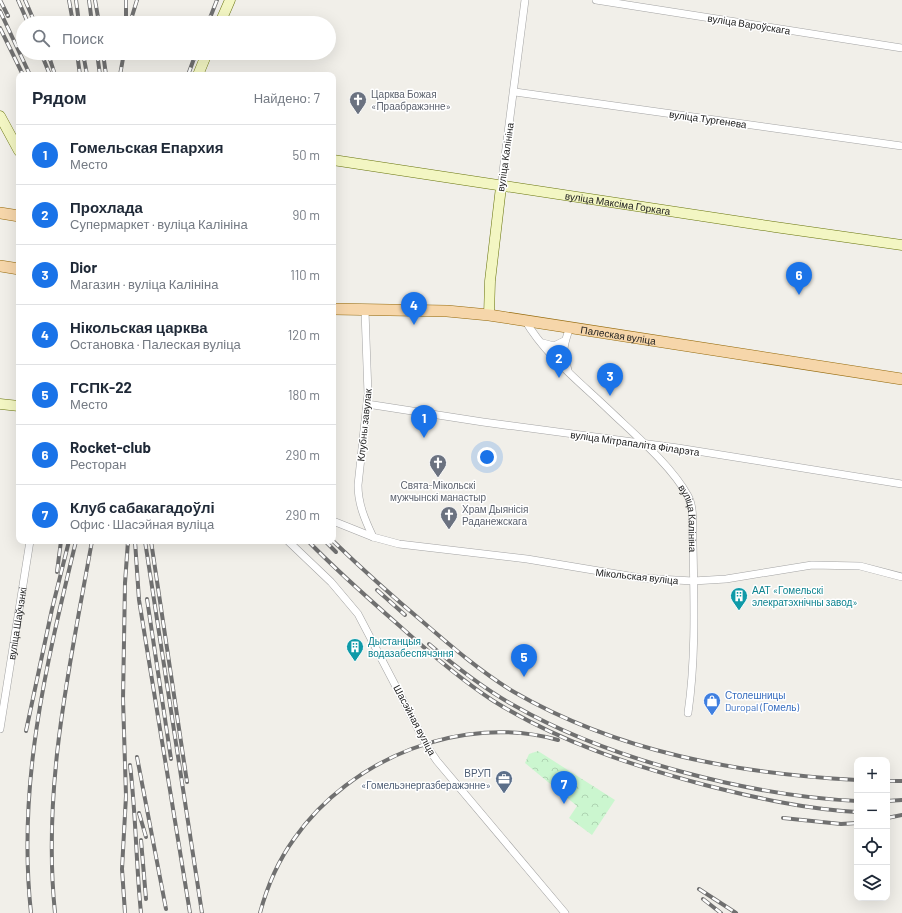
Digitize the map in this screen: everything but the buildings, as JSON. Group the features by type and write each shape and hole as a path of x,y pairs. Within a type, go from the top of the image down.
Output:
{"main road":[{"path":"0,213 16,216"},
{"path":"3,267 16,269"},
{"name":"Палеская вуліца","path":"336,309 365,311 447,311 489,314 902,379"}],"street":[{"path":"223,16 230,0"},
{"name":"вуліца Калініна","path":"489,314 490,281 525,0"},
{"name":"вуліца Вароўскага","path":"596,0 902,48"},
{"path":"199,72 204,60"},
{"name":"вуліца Тургенева","path":"514,92 902,146"},
{"path":"0,116 16,145"},
{"name":"вуліца Максіма Горкага","path":"336,160 501,187 902,245"},
{"name":"Клубны завулак","path":"365,311 368,404 358,496 363,515 373,537"},
{"name":"вуліца Калініна","path":"525,320 533,334 543,343 556,359 645,444 680,482 689,498 692,517 693,581 692,687 688,713"},
{"path":"568,370 564,355 564,341 570,327"},
{"path":"543,343 554,346 564,341"},
{"path":"0,404 16,406"},
{"name":"вуліца Мітрапаліта Філарэта","path":"368,404 678,448 902,484"},
{"name":"Мікольская вуліца","path":"336,521 373,537 399,544 526,559 633,577 693,581 726,579 812,565 860,566 902,577"},
{"name":"вуліца Шаўчэнкі","path":"0,729 30,544"},
{"name":"Шасэйная вуліца","path":"291,544 331,582 358,614 428,748 437,761 565,913"}],"green space":[{"path":"538,751 615,800 592,835 569,818 577,806 525,763 529,754"}],"railway":[{"path":"0,0 8,16"},
{"path":"18,0 25,16"},
{"path":"25,0 32,16"},
{"path":"69,0 72,16"},
{"path":"76,0 78,16"},
{"path":"89,0 91,16"},
{"path":"95,0 98,16"},
{"path":"126,0 126,16"},
{"path":"132,16 137,0"},
{"path":"211,16 217,0"},
{"path":"0,11 16,45"},
{"path":"0,28 22,72"},
{"path":"23,60 29,72"},
{"path":"44,60 49,72"},
{"path":"50,60 54,72"},
{"path":"78,60 80,72"},
{"path":"84,60 86,72"},
{"path":"98,60 100,72"},
{"path":"104,60 106,72"},
{"path":"121,72 123,60"},
{"path":"189,72 193,60"},
{"path":"57,572 61,544"},
{"path":"26,731 52,609 68,544"},
{"path":"31,913 28,865 28,818 31,771 45,679 54,633 75,544"},
{"path":"55,913 52,866 52,819 55,772 67,680 91,544"},
{"path":"125,913 122,869 126,796 123,699 125,583 128,544"},
{"path":"135,544 139,600 190,913"},
{"path":"145,544 202,913"},
{"path":"151,544 187,782"},
{"path":"311,544 354,586 446,666 492,700 542,728 568,740 622,760 705,785 781,802 838,811 854,812"},
{"path":"328,544 336,552"},
{"path":"336,544 467,659 514,692 554,713 637,745 680,756 768,772 854,780"},
{"path":"377,590 405,615"},
{"path":"147,599 171,759"},
{"path":"429,644 470,677 515,706 552,725 636,758 681,772 726,783 772,792 815,798 854,801"},
{"path":"260,913 274,874 294,839 318,810 346,786 377,765 411,749 447,738 485,733 522,733 558,740"},
{"path":"137,757 166,909"},
{"path":"130,765 134,802 141,913"},
{"path":"890,781 902,781"},
{"path":"890,801 902,800"},
{"path":"139,813 146,837"},
{"path":"890,817 902,815"},
{"path":"783,818 841,824 854,823"},
{"path":"141,840 146,899"},
{"path":"699,889 736,913"},
{"path":"703,899 721,913"}],"place":[{"name":"Царква Божая «Праабражэнне»","path":"358,115"},
{"name":"Rocket-club","path":"799,295"},
{"name":"Нікольская царква","path":"414,325"},
{"name":"Прохлада","path":"559,378"},
{"name":"Dior","path":"610,396"},
{"name":"Гомельская Епархия","path":"424,438"},
{"name":"Свята-Мікольскі мужчынскі манастыр","path":"438,478"},
{"name":"Храм Дыянісія Раданежскага","path":"449,530"},
{"name":"ААТ «Гомельскі элекратэхнічны завод»","path":"739,611"},
{"name":"Дыстанцыя водазабеспячэння","path":"355,662"},
{"name":"ГСПК-22","path":"524,677"},
{"name":"Столешницы Duropal (Гомель)","path":"712,716"},
{"name":"ВРУП «Гомельэнергазберажэнне»","path":"504,794"},
{"name":"Клуб сабакагадоўлі","path":"564,804"}]}
